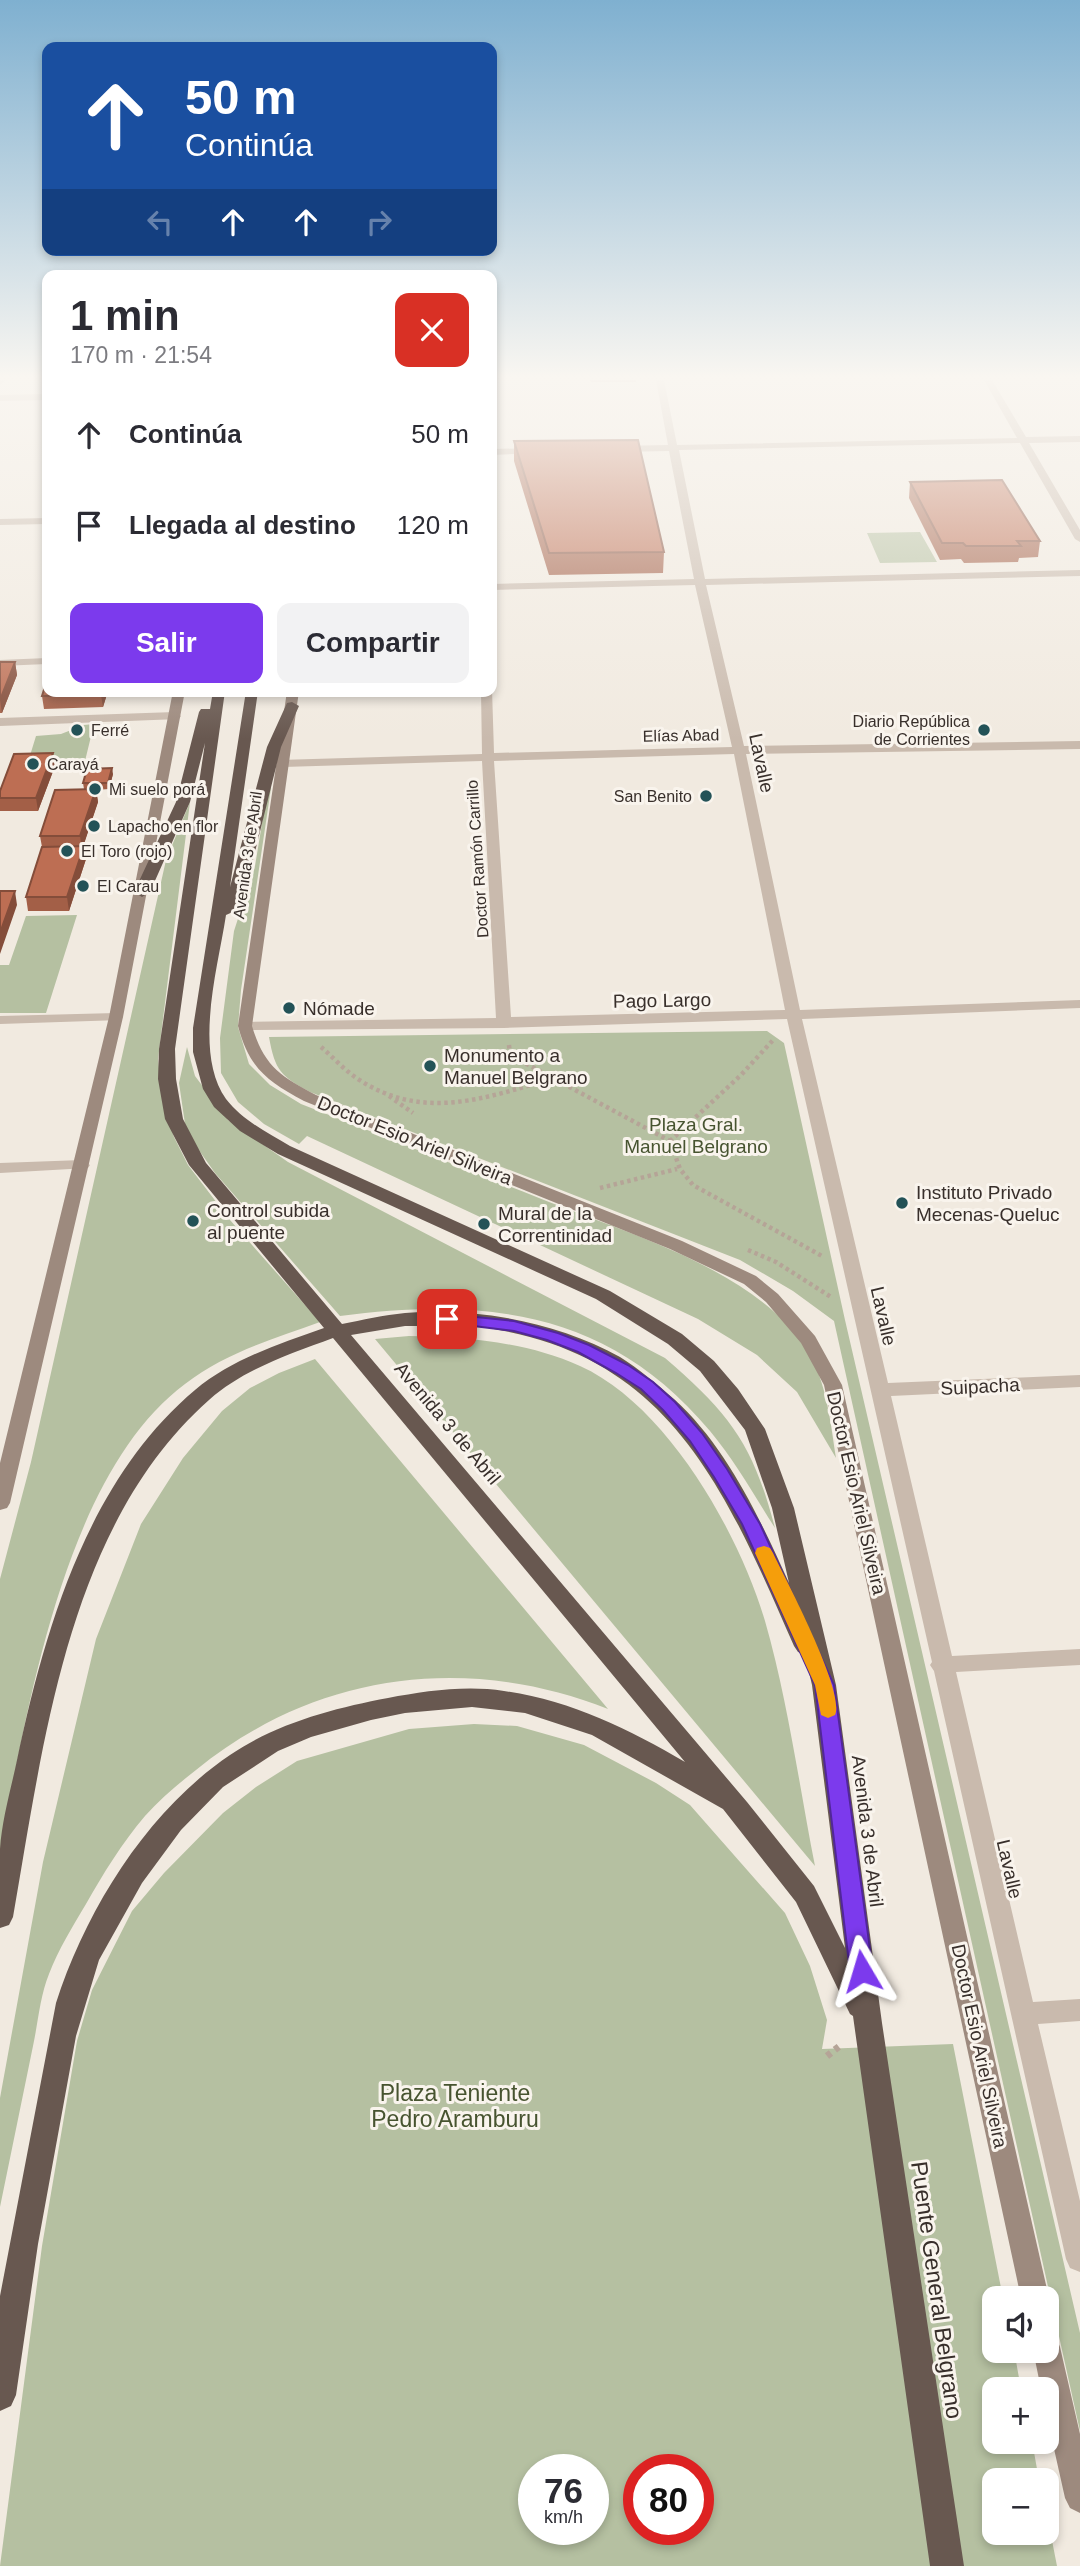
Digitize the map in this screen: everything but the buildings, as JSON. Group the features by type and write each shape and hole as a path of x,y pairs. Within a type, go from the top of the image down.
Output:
{"highway":[{"path":"142,892 183,802 212,697"},
{"name":"Avenida 3 de Abril","path":"218,697 167,1049 167,1079 174,1119 182,1139 219,1193 352,1347 738,1809 805,1894 870,2034"},
{"name":"Avenida 3 de Abril","path":"251,697 204,1003 201,1057 209,1087 225,1109 243,1125 284,1150 603,1295 675,1339 707,1366 731,1394 755,1429 783,1508 824,1685 870,2034"},
{"path":"216,934 242,876 274,747 292,698"},
{"path":"0,1917 38,1722 60,1634 103,1527 155,1443 197,1397 226,1376 293,1345 356,1326 422,1319 478,1320 514,1326 584,1348 647,1385 696,1437 721,1473 751,1524 824,1685"},
{"path":"0,2395 23,2242 49,2116 59,2040 76,1985 96,1938 145,1858 186,1807 215,1779 249,1756 301,1730 396,1706 474,1698 517,1703 557,1712 601,1728 646,1752 738,1809"},
{"name":"Puente General Belgrano","path":"870,2034 947,2566"}],"main road":[{"path":"0,1503 116,1017 178,697"},
{"name":"Avenida 3 de Abril","path":"245,1026 292,698"},
{"name":"Doctor Esio Ariel Silveira","path":"245,1026 252,1054 261,1066 288,1086 310,1098 718,1263 750,1280 772,1298 809,1340 833,1385 1032,2286"},
{"path":"1050,2363 1080,2498"}],"street":[{"name":"Lavalle","path":"683,500 794,1016 941,1665 1080,2259"},
{"path":"1057,500 1080,539"},
{"path":"0,522 42,521"},
{"path":"497,587 1080,573"},
{"path":"0,663 42,662"},
{"name":"Doctor Ramón Carrillo","path":"487,697 488,756 504,1024"},
{"path":"0,722 175,716"},
{"name":"Elías Abad","path":"284,763 739,750 1080,745"},
{"name":"Pago Largo","path":"245,1026 504,1024 1080,1004"},
{"path":"0,1020 116,1017"},
{"path":"0,1168 82,1165"},
{"name":"Suipacha","path":"880,1390 1080,1381"},
{"path":"941,1665 1080,1657"},
{"path":"1022,2014 1080,2010"}],"path":[{"path":"670,1142 741,1075 794,1016"},
{"path":"504,1024 510,1055 670,1142 677,1169 686,1181 827,1259 850,1261"},
{"path":"297,1025 358,1079 389,1096 414,1104 436,1106 483,1098 554,1078"},
{"path":"593,1190 677,1169"}],"green space":[{"path":"920,532 937,562 880,563 867,533"},
{"path":"94,724 85,761 28,762 36,736 61,734"},
{"path":"268,787 271,788 238,1027 249,1064 270,1085 301,1104 645,1239 717,1272 750,1293 778,1316 810,1355 826,1398 836,1458 797,1392 757,1355 698,1319 307,1136 299,1144 264,1124 238,1102 221,1073 220,1038 234,931 255,866"},
{"path":"190,802 158,1059 163,1104 174,1137 188,1165 230,1220 320,1322 233,1355 200,1373 143,1424 109,1476 80,1535 57,1600 38,1667 0,1854 0,1579 31,1462 166,860"},
{"path":"77,915 46,1013 0,1013 0,965 9,965 26,916"},
{"name":"Plaza Gral. Manuel Belgrano","path":"767,1031 784,1043 845,1320 1080,2333 1080,2431 1059,2336 1059,2286 1048,2286 834,1321 793,1291 740,1260 310,1092 281,1071 274,1058 269,1037"},
{"path":"187,1047 195,1076 228,1120 288,1162 665,1358 707,1396 736,1432 758,1474 775,1528 719,1442 671,1391 631,1360 588,1337 543,1321 495,1312 446,1309 340,1316 215,1173 196,1146 185,1124 179,1083"},
{"path":"409,1336 496,1342 539,1351 580,1366 612,1385 642,1410 670,1441 718,1512 753,1586 765,1621 787,1712 815,1866 375,1339"},
{"path":"315,1359 608,1709 554,1692 500,1681 447,1678 393,1682 341,1693 291,1712 242,1737 196,1770 163,1798 137,1826 99,1881 61,1947 41,2000 0,2207 0,2098 43,1862 96,1639 141,1524 183,1458 222,1411 250,1388"},
{"name":"Plaza Teniente Pedro Aramburu","path":"474,1724 517,1726 584,1745 656,1783 690,1805 785,1913 810,1966 827,2020 822,2049 953,2044 1001,2286 982,2286 982,2363 1016,2363 1019,2377 982,2377 982,2454 1034,2454 1037,2468 982,2468 982,2545 1053,2545 1057,2566 0,2566 42,2246 77,2041 92,1990 132,1911 164,1873 223,1813 256,1787 297,1761 409,1729"}],"slow traffic":[{"path":"764,1553 824,1685 828,1710"}],"place":[{"name":"Ferré","path":"77,730"},
{"name":"Diario República de Corrientes","path":"984,730"},
{"name":"Carayá","path":"33,764"},
{"name":"Mi suelo porá","path":"95,789"},
{"name":"San Benito","path":"706,796"},
{"name":"Lapacho en flor","path":"94,826"},
{"name":"El Toro (rojo)","path":"67,851"},
{"name":"El Carau","path":"83,886"},
{"name":"Nómade","path":"289,1008"},
{"name":"Monumento a Manuel Belgrano","path":"430,1066"},
{"name":"Instituto Privado Mecenas-Queluc","path":"902,1203"},
{"name":"Control subida al puente","path":"193,1221"},
{"name":"Mural de la Correntinidad","path":"484,1224"}],"route":[{"path":"447,1319 478,1320 552,1336 584,1348 622,1369 647,1385 669,1406 696,1437 721,1473 751,1524 824,1685 862,1971"}]}
